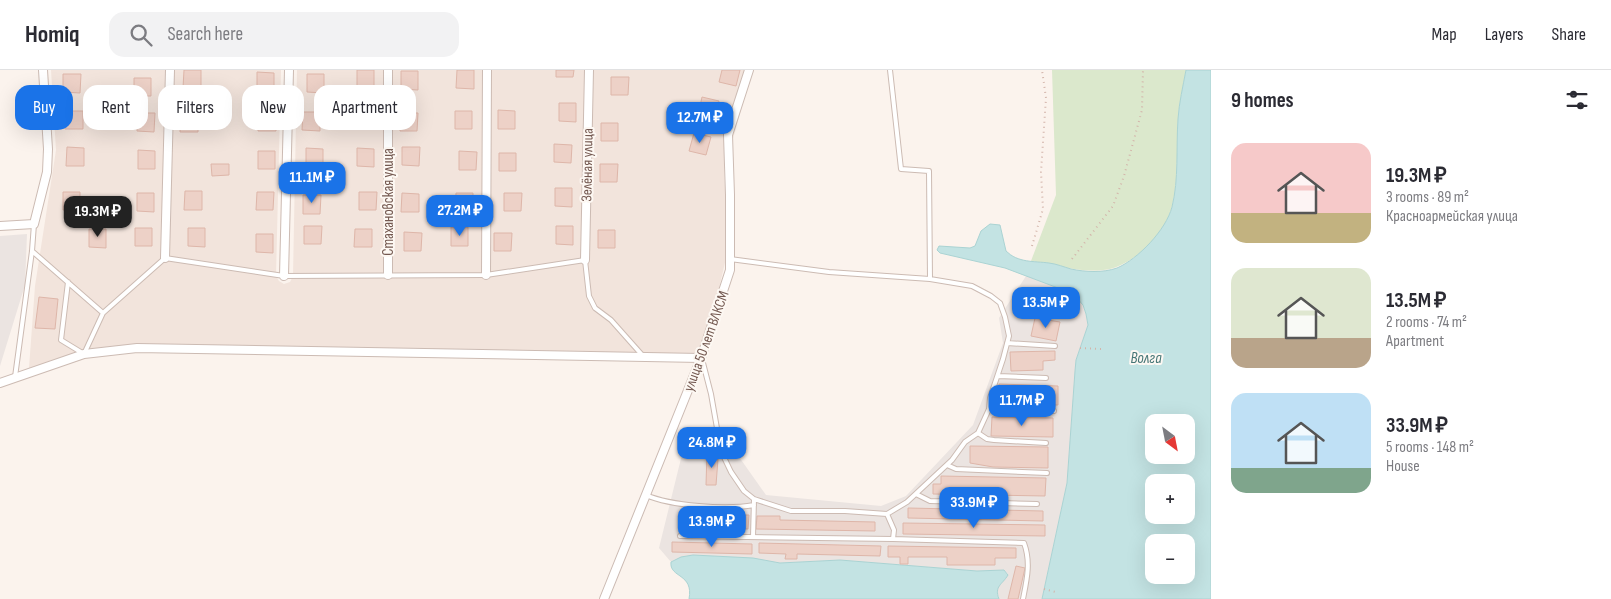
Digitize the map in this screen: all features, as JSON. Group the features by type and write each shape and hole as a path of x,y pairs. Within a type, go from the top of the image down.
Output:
{"street":[{"path":"0,226 34,224 47,172 48,149 43,70"},
{"path":"165,258 170,70"},
{"path":"284,276 289,70"},
{"name":"Стахановская улица","path":"388,70 388,275"},
{"path":"486,70 486,275"},
{"name":"Зелёная улица","path":"585,260 589,70"},
{"name":"улица 50 лет ВЛКСМ","path":"604,599 702,358 730,270 728,135 749,70"},
{"path":"0,383 84,354 137,348 702,358"}],"lane":[{"path":"890,70 901,169 929,171 930,279"},
{"path":"15,377 34,224"},
{"path":"32,251 103,313"},
{"path":"68,282 61,340 84,354 103,313 165,258 284,276 486,275 585,260 589,296 595,308 611,320 644,358"},
{"path":"702,358 711,394 721,451 731,472 744,491 754,499 791,511 887,514 907,502 947,465 965,442 978,433 989,410 990,398 1009,336 1000,303 991,296 972,286 930,279 829,272 730,259"},
{"path":"1007,343 1055,346"},
{"path":"998,376 1046,378"},
{"path":"989,410 1054,411"},
{"path":"978,433 987,439 994,440 1046,442"},
{"path":"947,465 956,469 1047,473"},
{"path":"916,494 930,501 1037,504"},
{"path":"646,495 657,500 722,508 754,505"},
{"path":"754,499 754,537"},
{"path":"887,514 894,530 893,539"},
{"path":"680,536 1024,543 1028,555 1028,568 1023,599"}],"path":[{"path":"1032,246 1043,209 1041,172 1046,98 1042,70"},
{"path":"1072,259 1113,206 1124,176 1142,110 1143,70"},
{"path":"1080,348 1101,349"},
{"path":"1044,589 1056,592"}],"shaded area":[{"path":"51,70 281,70 281,85 242,85 242,130 280,130 276,276 284,284 290,282 293,276 296,130 304,130 304,85 297,85 297,70 752,70 724,171 728,250 702,360 129,346 84,354 29,368 35,286 56,150 55,130 73,130 73,85 52,85"},
{"path":"27,234 25,285 0,366 0,236"},
{"path":"1026,276 1066,291 1075,297 1083,305 1088,325 1076,360 1067,483 1042,599 999,599 998,586 1008,574 1004,570 977,571 840,560 780,563 693,555 671,562 659,548 687,434 725,437 766,495 881,506 906,496 973,425 1003,343 999,318"}],"green space":[{"path":"1052,70 1186,70 1177,130 1176,185 1168,217 1163,228 1146,248 1125,263 1114,268 1094,271 1031,261 1056,195"}],"water":[{"name":"Волга","path":"1186,70 1211,70 1211,599 1042,599 1067,483 1076,360 1088,325 1086,314 1083,305 1076,297 1066,291 1005,268 940,253 937,250 939,246 970,248 975,246 981,231 990,224 1000,225 1006,251 1021,260 1052,263 1071,269 1094,272 1106,271 1125,264 1150,243 1169,216 1174,196 1180,101"},
{"path":"693,555 753,558 780,563 840,560 977,571 1004,570 1008,575 998,588 999,599 689,599 690,591 688,584 674,571 671,567 671,562 681,557"}],"building":[{"path":"184,70 201,70 201,85 183,85"},
{"path":"357,70 374,70 374,85 357,85"},
{"path":"457,70 474,70 474,89 456,88"},
{"path":"556,70 574,70 573,77 556,77"},
{"path":"722,70 740,70 736,86 719,82"},
{"path":"401,71 418,71 418,90 416,90 416,85 401,85"},
{"path":"257,72 274,73 274,85 257,85"},
{"path":"63,74 81,74 80,93 73,93 73,85 63,85"},
{"path":"307,74 324,74 324,85 314,85 314,92 307,92"},
{"path":"611,77 629,77 628,95 611,95"},
{"path":"134,78 151,78 151,96 148,96 148,85 134,85"},
{"path":"702,97 719,101 714,119 698,115"},
{"path":"559,103 576,103 576,122 559,121"},
{"path":"498,110 515,111 515,129 498,129"},
{"path":"73,111 83,111 83,129 73,129"},
{"path":"455,111 472,111 472,129 455,129"},
{"path":"304,112 314,112 314,130 320,131 302,130 304,130"},
{"path":"148,113 155,113 154,132 137,131 148,130"},
{"path":"416,113 418,113 417,131 400,131 416,130"},
{"path":"601,123 618,123 618,141 601,141"},
{"path":"180,130 198,130 198,132 180,132"},
{"path":"258,130 276,130 276,131"},
{"path":"694,133 711,137 706,155 689,151"},
{"path":"554,144 572,145 571,163 554,162"},
{"path":"67,147 84,148 84,166 66,166"},
{"path":"402,147 420,147 419,166 402,165"},
{"path":"306,148 323,149 323,167 306,167"},
{"path":"357,148 374,149 374,167 357,166"},
{"path":"138,150 155,151 155,169 138,169"},
{"path":"258,151 275,151 275,169 258,169"},
{"path":"459,151 477,152 476,170 459,170"},
{"path":"499,153 516,153 516,171 499,171"},
{"path":"211,164 229,164 229,175 212,176"},
{"path":"600,164 618,164 617,182 600,182"},
{"path":"555,188 572,188 572,207 555,206"},
{"path":"185,191 202,191 202,210 184,210"},
{"path":"63,192 80,192 80,210 63,210"},
{"path":"257,192 274,192 273,210 256,210"},
{"path":"359,192 377,192 376,210 359,210"},
{"path":"137,193 154,193 154,212 137,211"},
{"path":"402,193 419,194 419,212 401,212"},
{"path":"456,193 473,193 473,211 455,211"},
{"path":"504,193 522,193 521,211 504,211"},
{"path":"303,195 321,195 320,214 303,214"},
{"path":"304,226 322,226 321,244 304,244"},
{"path":"556,226 573,226 573,245 556,244"},
{"path":"451,227 468,227 468,246 451,246"},
{"path":"135,228 152,228 152,246 135,246"},
{"path":"188,228 205,228 205,247 188,246"},
{"path":"89,229 106,229 106,248 89,247"},
{"path":"355,229 372,229 372,247 354,247"},
{"path":"598,230 615,230 615,248 598,248"},
{"path":"404,232 422,233 421,251 404,251"},
{"path":"494,233 512,233 511,251 494,251"},
{"path":"256,234 273,234 273,253 256,252"},
{"path":"39,297 58,299 55,329 35,328"},
{"path":"1035,318 1060,322 1056,341 1031,336"},
{"path":"1055,351 1055,360 1043,361 1043,370 1011,371 1010,352"},
{"path":"999,384 1058,386 1058,405 999,404"},
{"path":"992,417 1053,418 1053,437 991,436"},
{"path":"705,444 713,445 713,452 704,451"},
{"path":"970,446 1048,447 1048,468 993,467 970,463"},
{"path":"707,452 716,452 716,459 718,459 716,485 706,485"},
{"path":"941,476 1046,478 1045,496 933,494 933,484 941,484"},
{"path":"908,508 1043,511 1043,521 908,518"},
{"path":"693,514 712,514 712,518 735,519 735,515 749,515 748,529 683,527 683,518 693,518"},
{"path":"757,516 780,516 780,520 875,522 875,531 756,529"},
{"path":"903,523 1045,525 1045,536 903,534"},
{"path":"672,542 752,544 752,554 672,552"},
{"path":"759,543 881,546 880,556 797,554 797,559 785,559 786,554 759,553"},
{"path":"888,546 1016,548 1016,558 995,558 995,565 947,565 947,557 908,557 908,564 900,564 900,557 888,557"},
{"path":"1016,566 1025,568 1018,599 1008,599"}]}
